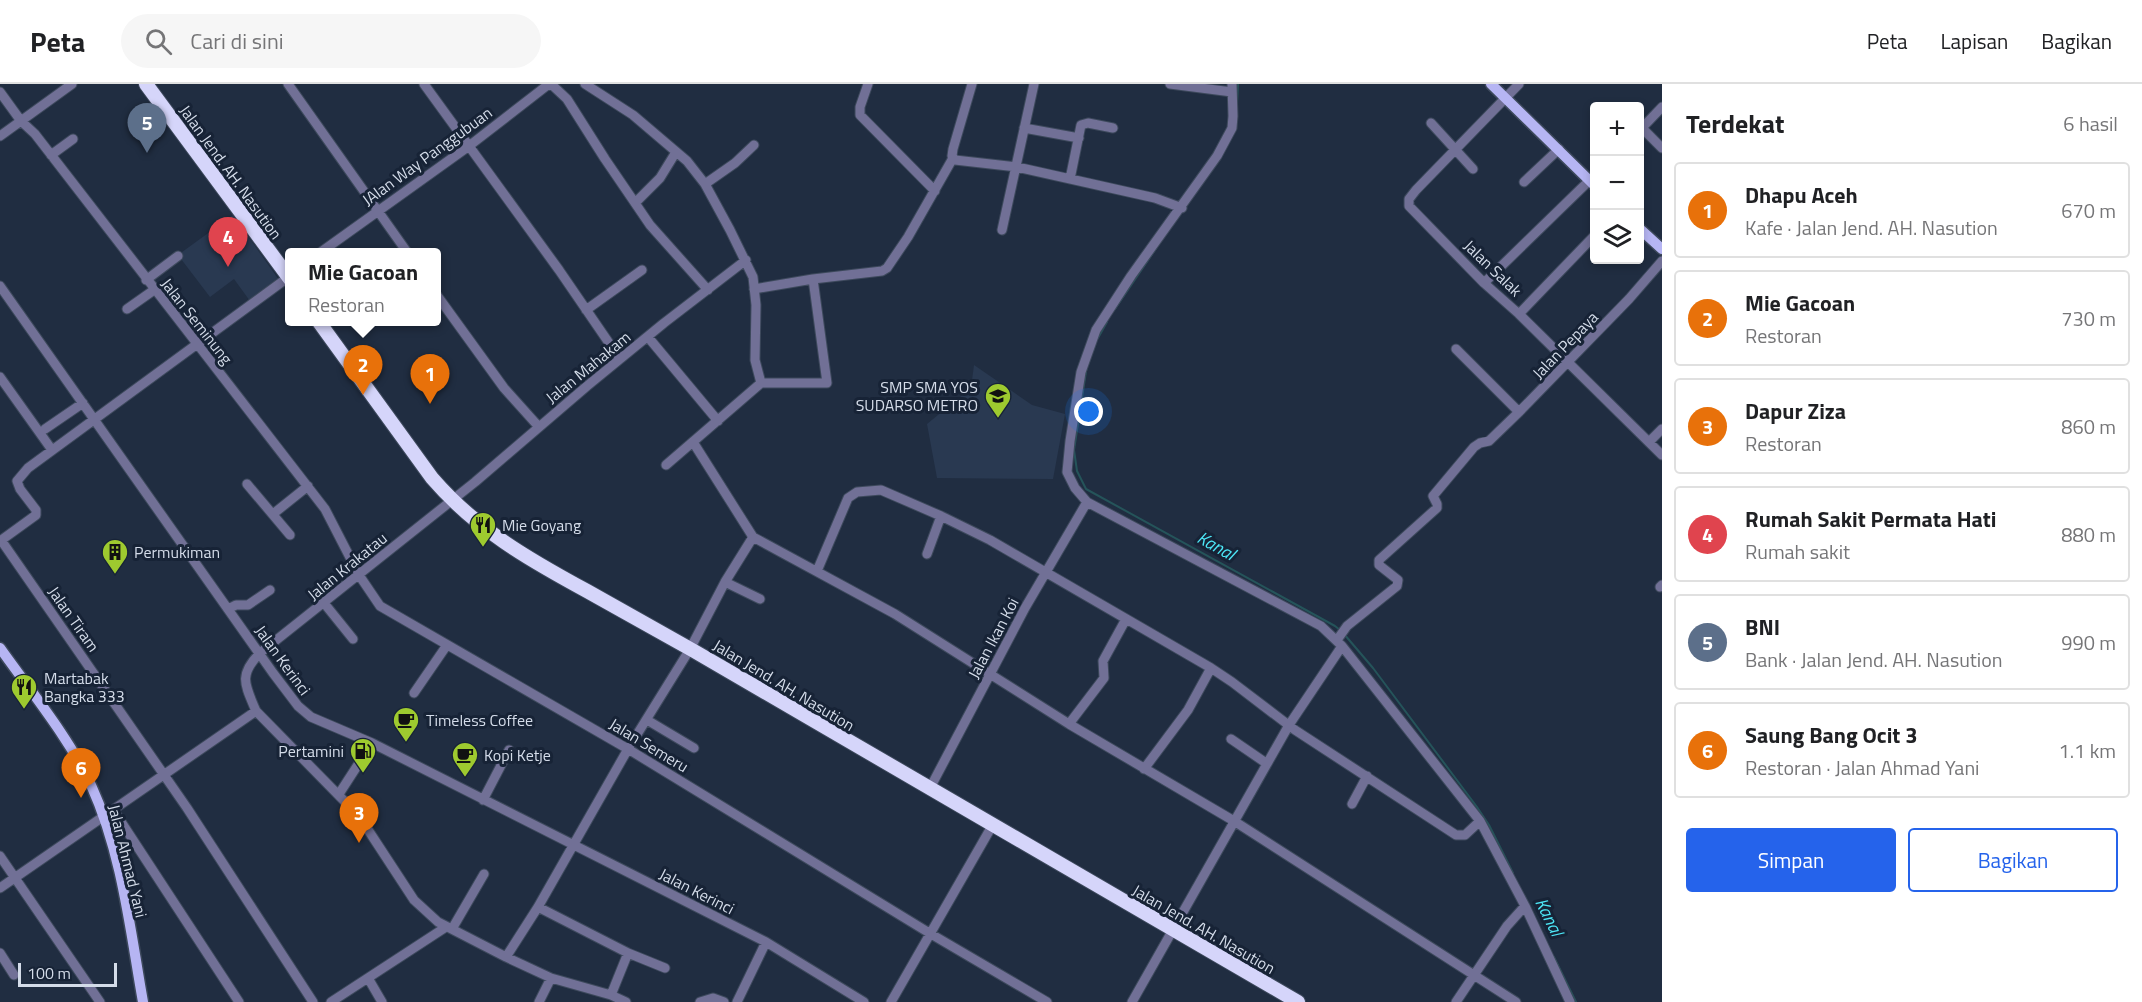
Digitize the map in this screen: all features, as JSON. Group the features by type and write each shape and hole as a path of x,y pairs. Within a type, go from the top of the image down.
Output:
{"highway":[{"name":"Jalan Jend. AH. Nasution","path":"146,84 285,272"},
{"name":"Jalan Jend. AH. Nasution","path":"324,326 418,459 452,501 483,528 525,557 690,649 928,790 1298,1002"}],"main road":[{"path":"1491,84 1590,177"},
{"path":"1644,233 1662,249"},
{"name":"Jalan Ahmad Yani","path":"0,648 78,761 109,814 143,1002"}],"street":[{"path":"0,136 72,84"},
{"path":"288,84 404,248"},
{"path":"424,84 620,359"},
{"path":"550,84 567,99 665,244 708,290"},
{"name":"JAlan Way Panggubuan","path":"327,248 469,146 550,84"},
{"path":"585,84 624,108 687,161 705,184 753,277 755,360 761,383"},
{"path":"868,84 860,107 860,115 935,191"},
{"path":"754,289 882,271 887,268 908,237 953,158 953,149 972,84"},
{"path":"1002,230 1034,84"},
{"path":"1170,84 1232,88 1232,128 1217,156 1182,208 1131,276 1096,330 1081,372 1070,441 1068,472 1075,488 1087,502 1321,626 1339,641 1480,820 1525,906 1570,1002"},
{"name":"Jalan Salak","path":"1519,84 1416,190 1408,203 1409,206 1484,283 1519,314 1662,455"},
{"name":"Jalan Seminung","path":"0,92 308,486 330,516 359,575"},
{"path":"1644,126 1662,107"},
{"path":"1431,123 1473,170"},
{"path":"1070,179 1081,126 1083,124 1113,128"},
{"path":"1024,128 1080,138"},
{"path":"1644,132 1662,148"},
{"path":"51,155 73,139"},
{"path":"705,184 735,163 754,145"},
{"path":"1524,182 1559,149"},
{"path":"635,202 660,178 676,152"},
{"path":"953,158 957,161 1017,167 1155,198 1182,208"},
{"path":"1484,283 1590,183"},
{"path":"1519,314 1590,240"},
{"path":"146,280 178,256"},
{"name":"Jalan Mahakam","path":"452,501 620,359 746,260"},
{"name":"Jalan Pepaya","path":"1339,641 1347,626 1396,586 1398,580 1379,565 1379,560 1437,508 1432,496 1474,447 1489,441 1568,364 1662,261"},
{"path":"586,310 642,270"},
{"path":"666,465 761,383 827,384 813,279"},
{"path":"0,540 36,515 36,510 20,489 17,481 28,468 285,280"},
{"name":"Jalan Kerinci","path":"0,286 304,713 372,743 766,942 864,1002"},
{"path":"127,309 154,290"},
{"path":"441,301 504,388 539,427"},
{"path":"648,337 718,421"},
{"path":"1456,349 1519,412"},
{"path":"0,377 52,450"},
{"path":"45,429 83,403"},
{"path":"1649,442 1662,429"},
{"path":"693,442 753,537 874,601 1069,724 1234,821 1516,1002"},
{"path":"248,484 290,535"},
{"path":"273,514 308,486"},
{"path":"817,571 848,498 857,492 881,490 990,540 1211,668 1289,725 1456,836 1465,835 1480,820"},
{"name":"Jalan Krakatau","path":"260,653 452,501"},
{"name":"Jalan Ikan Koi","path":"928,790 1045,572 1087,502"},
{"path":"927,554 941,516"},
{"path":"506,957 538,907 628,749 690,649 725,582 753,537"},
{"name":"Jalan Tiram","path":"0,540 231,874 313,1002"},
{"name":"Jalan Semeru","path":"359,575 380,606 628,749 1047,1002"},
{"path":"725,582 760,599"},
{"path":"228,609 236,605 248,605 270,590"},
{"path":"324,603 353,639"},
{"path":"1069,724 1104,678 1103,661 1126,619"},
{"path":"1132,1002 1266,763 1339,641"},
{"path":"414,693 447,645"},
{"path":"260,653 247,668 245,674 256,711 339,794 366,826 414,900 424,910 449,928 551,978 611,995 626,1002"},
{"path":"1144,769 1188,710 1211,668"},
{"path":"0,888 256,711"},
{"path":"647,720 694,748"},
{"path":"1231,739 1266,763"},
{"path":"339,794 372,743"},
{"path":"483,800 509,750"},
{"path":"1352,804 1367,776"},
{"path":"109,814 239,1002"},
{"path":"891,1002 992,826"},
{"path":"0,856 100,1002"},
{"path":"331,1002 449,928 484,874"},
{"path":"1456,1002 1507,926 1525,906"},
{"path":"538,907 599,936 628,953 664,968"},
{"path":"736,1002 766,942"},
{"path":"0,953 14,975"},
{"path":"611,995 628,953"},
{"path":"368,978 382,1002"},
{"path":"539,1002 551,978"},
{"path":"699,1002 713,998 724,1002"}],"shaded area":[{"path":"233,215 279,280 250,301 234,279 210,297 178,255"},
{"name":"SMP SMA YOS SUDARSO METRO","path":"974,365 1032,405 1065,414 1053,479 937,478 927,424 971,388"}],"waterway":[{"name":"Kanal","path":"1237,105 1238,84"},
{"name":"Kanal","path":"1115,309 1157,247"},
{"name":"Kanal","path":"1098,338 1107,322"},
{"name":"Kanal","path":"1087,365 1074,450 1077,471 1086,489 1340,630"},
{"name":"Kanal","path":"1344,634 1373,668 1477,807 1489,825 1513,873"},
{"name":"Kanal","path":"1554,957 1576,1002"}],"place":[{"name":"BNI","path":"147,153"},
{"name":"Rumah Sakit Permata Hati","path":"228,267"},
{"name":"Mie Gacoan","path":"363,395"},
{"name":"Dhapu Aceh","path":"430,404"},
{"name":"SMP SMA YOS SUDARSO METRO","path":"998,419"},
{"name":"Mie Goyang","path":"483,548"},
{"name":"Permukiman","path":"115,575"},
{"name":"Martabak Bangka 333","path":"24,710"},
{"name":"Timeless Coffee","path":"406,743"},
{"name":"Pertamini","path":"363,774"},
{"name":"Kopi Ketje","path":"465,778"},
{"name":"Saung Bang Ocit 3","path":"81,798"},
{"name":"Dapur Ziza","path":"359,843"}]}
